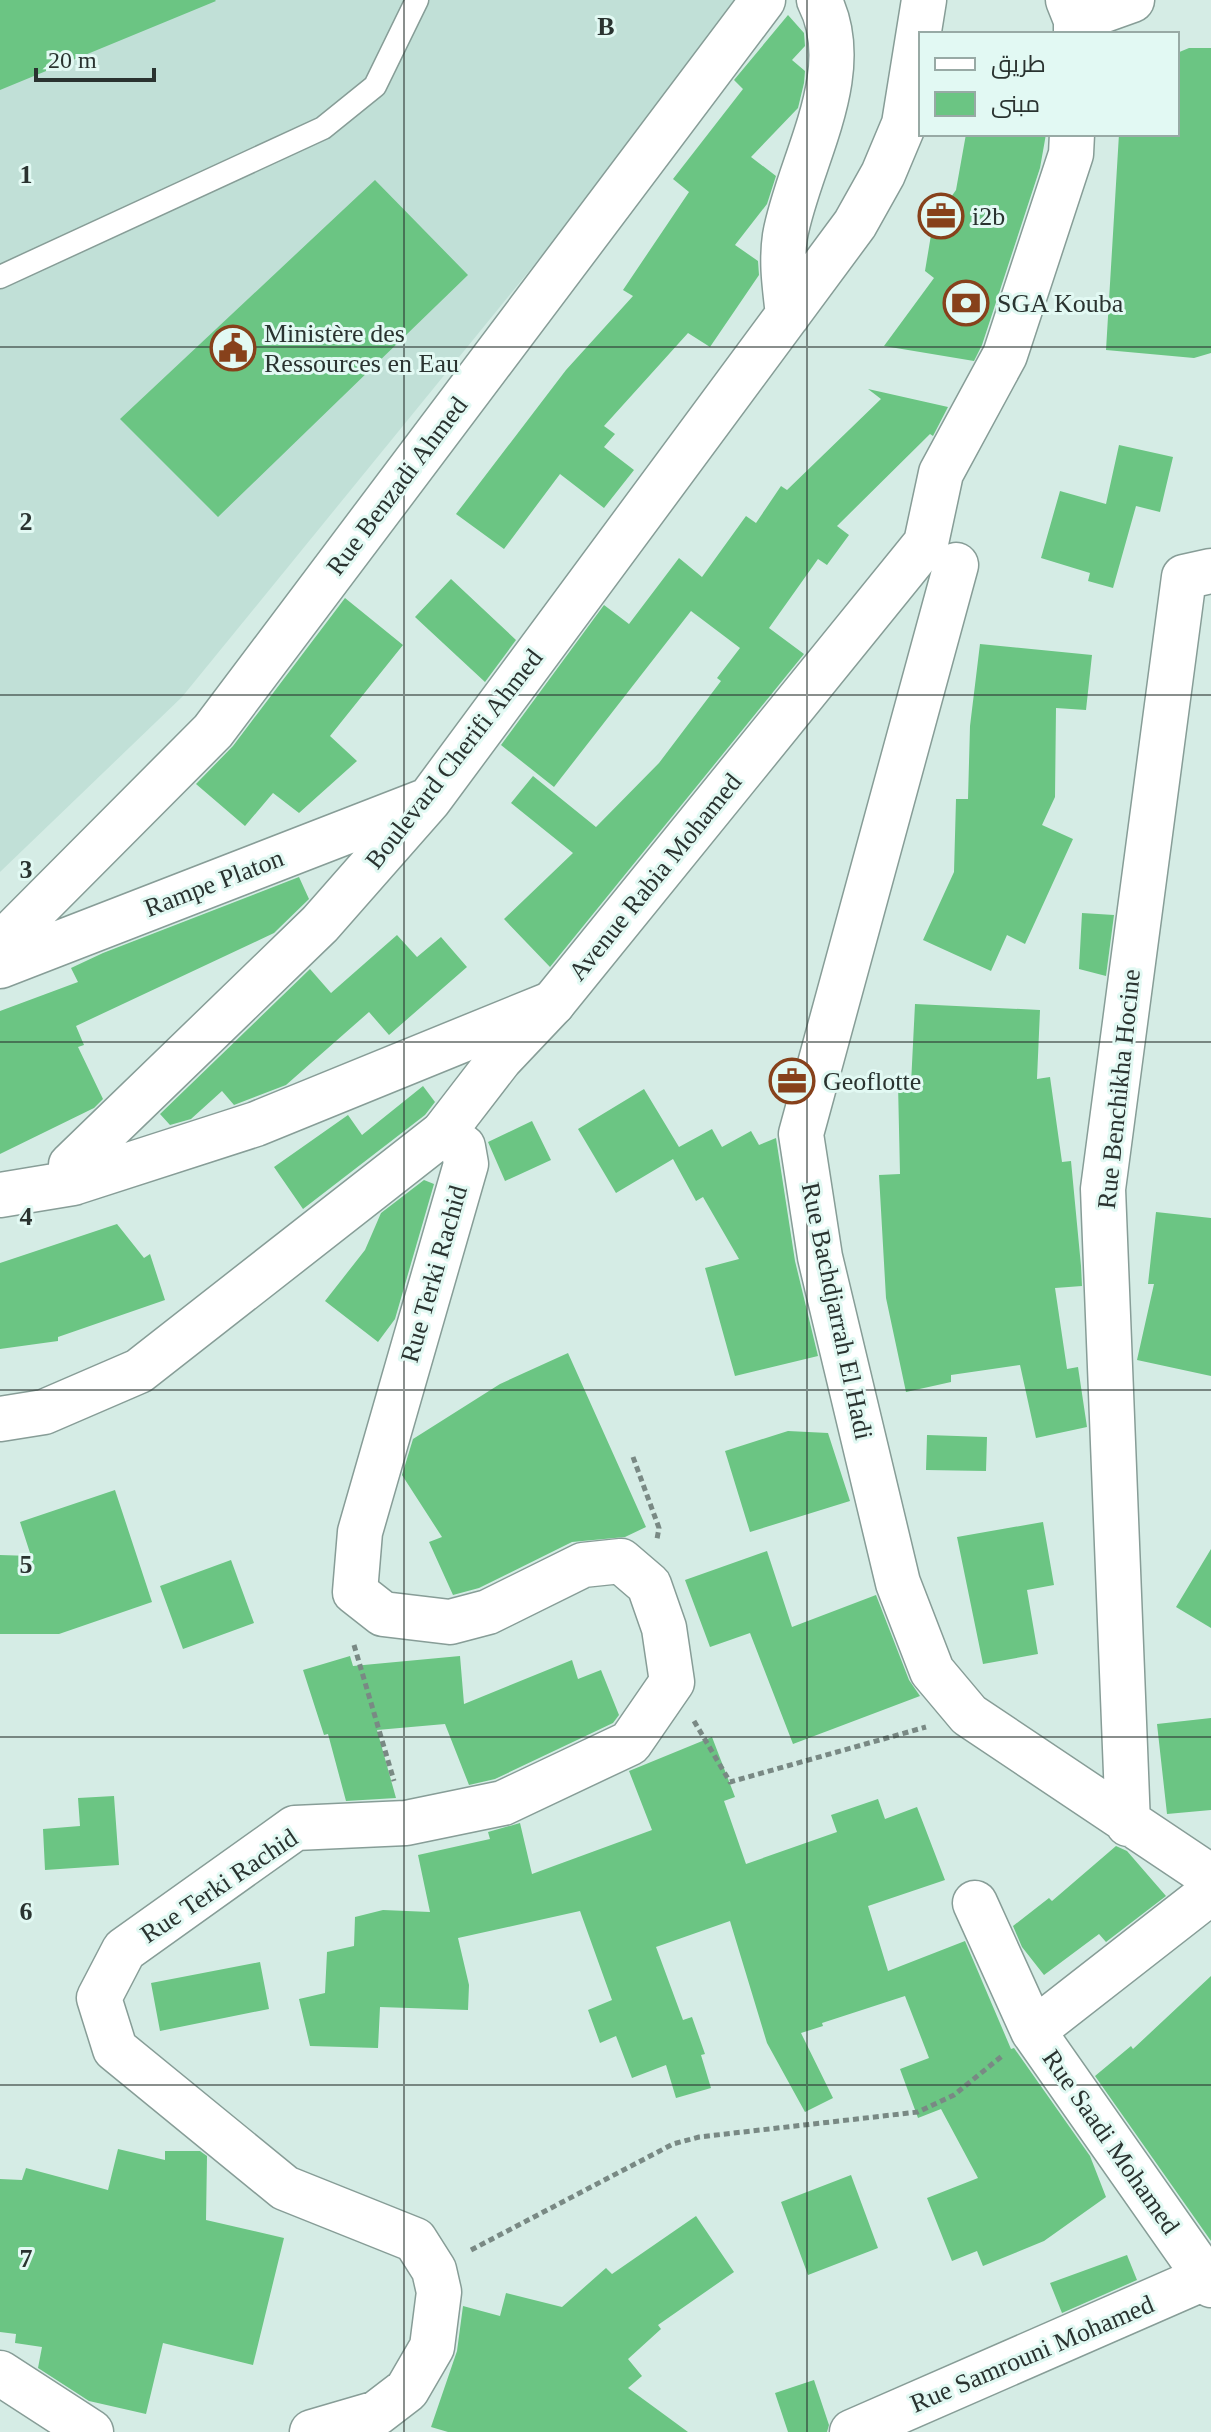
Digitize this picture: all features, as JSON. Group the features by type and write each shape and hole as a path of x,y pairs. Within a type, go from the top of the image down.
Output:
{"street":[{"name":"Rue Benzadi Ahmed","path":"0,945 213,731 763,0"},
{"path":"788,315 782,264 786,233 820,124 831,56 831,22 819,0"},
{"name":"Boulevard Cherifi Ahmed","path":"73,1183 71,1165 320,924 429,800 855,224 883,174 904,124 924,0"},
{"path":"1073,18 1132,0"},
{"name":"Avenue Rabia Mohamed","path":"0,1419 44,1412 139,1371 443,1133 500,1059 553,1003 926,543 941,473 1005,355 1071,154 1072,136"},
{"name":"Rue Bachdjarrah El Hadi","path":"956,565 801,1134 820,1257 898,1583 932,1671 969,1715 1211,1877"},
{"name":"Rue Benchikha Hocine","path":"1128,1824 1103,1189 1184,577 1211,571"},
{"name":"Rampe Platon","path":"0,966 429,800"},
{"path":"0,1195 73,1183 256,1124 553,1003"},
{"name":"Rue Terki Rachid","path":"355,1592 360,1532 466,1164 463,1147 443,1133"},
{"path":"355,1592 383,1614 450,1622 488,1612 583,1565 621,1561 649,1585 664,1628 672,1682"},
{"name":"Rue Terki Rachid","path":"434,2270 415,2240 285,2188 115,2049 99,1998 124,1950 295,1828 406,1823 503,1803 630,1743 672,1682"},
{"name":"Rue Saadi Mohamed","path":"1210,2280 1033,2031 1211,1892"},
{"path":"975,1903 1033,2031"},
{"path":"312,2432 377,2413 407,2390 432,2347 439,2292 434,2270"},
{"name":"Rue Samrouni Mohamed","path":"852,2432 1210,2280"},
{"path":"0,2373 75,2428"}],"lane":[{"path":"0,277 323,128 375,86 417,0"}],"path":[{"path":"633,1457 659,1528 649,1585"},
{"path":"355,1592 353,1641 406,1823"},
{"path":"672,1682 730,1782 969,1715"},
{"path":"434,2270 673,2144 699,2137 918,2112 954,2095 1033,2031"}],"shaded area":[{"name":"Ministère des Ressources en Eau","path":"0,0 750,0 182,697 0,872"}],"building":[{"path":"0,0 215,0 216,1 0,90"},
{"path":"788,15 804,33 805,46 792,60 805,71 804,83 798,108 751,157 776,176 767,204 735,245 758,261 759,275 710,347 688,333 604,426 615,434 604,447 634,470 604,508 560,474 504,549 456,514 566,370 633,296 623,290 689,192 673,179 743,89 734,80"},
{"path":"1189,48 1211,48 1211,353 1194,358 1106,350 1119,136 1179,136 1179,52"},
{"name":"SGA Kouba","path":"966,136 1046,136 1040,168 974,361 884,346 934,278 925,271 933,223 956,190"},
{"path":"375,180 468,275 218,517 120,419"},
{"path":"868,389 948,407 933,436 930,434 837,526 849,535 827,565 818,559 769,628 804,654 550,967 504,919 573,853 511,803 533,776 596,827 659,763 721,681 717,678 740,648 691,611 554,787 501,745 604,605 629,624 679,558 702,577 746,516 756,523 781,486 787,490 881,399"},
{"path":"1119,445 1173,457 1160,512 1136,506 1113,588 1088,581 1090,573 1041,558 1060,491 1106,504"},
{"path":"451,579 516,640 485,682 415,617"},
{"path":"345,598 403,645 330,736 357,761 299,813 273,793 245,826 196,784 233,746"},
{"path":"980,644 1092,655 1086,710 1056,708 1055,797 1042,825 1073,839 1025,944 1007,935 991,971 923,940 954,872 956,799 968,799 970,726"},
{"path":"299,877 309,899 274,933 76,1026 84,1045 78,1047 103,1099 94,1108 0,1154 0,1011 78,982 71,968 103,953"},
{"path":"1082,913 1114,915 1106,976 1079,969"},
{"path":"397,935 417,957 441,937 467,967 389,1035 369,1012 286,1085 234,1105 222,1091 191,1119 170,1125 160,1114 310,969 331,993"},
{"path":"915,1004 1040,1010 1037,1079 1050,1077 1062,1162 1071,1161 1081,1266 1082,1286 1055,1288 1067,1369 1078,1367 1087,1427 1036,1438 1020,1365 951,1375 951,1382 906,1392 886,1298 879,1175 900,1174 898,1084 911,1084"},
{"path":"423,1086 435,1102 425,1115 303,1209 274,1167 348,1115 362,1135"},
{"path":"644,1089 679,1147 712,1129 722,1147 751,1131 759,1145 776,1138 795,1261 818,1356 735,1376 705,1268 739,1259 703,1197 696,1201 673,1159 616,1193 578,1129"},
{"path":"532,1121 551,1160 505,1181 488,1142"},
{"path":"424,1180 434,1184 395,1319 378,1342 325,1301 365,1250 381,1213"},
{"path":"1156,1212 1211,1218 1211,1376 1137,1360 1154,1284 1148,1284"},
{"path":"117,1224 144,1258 150,1254 165,1300 58,1337 58,1341 0,1349 0,1263"},
{"path":"568,1353 646,1527 625,1537 572,1542 479,1588 453,1595 429,1542 442,1537 402,1475 413,1439 500,1384"},
{"path":"788,1431 828,1433 850,1501 750,1532 725,1451"},
{"path":"927,1435 987,1437 986,1471 926,1470"},
{"path":"115,1490 152,1602 59,1634 0,1634 0,1555 31,1556 20,1522"},
{"path":"1043,1522 1054,1585 1027,1590 1038,1654 983,1664 957,1537"},
{"path":"1211,1549 1211,1628 1176,1607"},
{"path":"767,1551 792,1627 876,1595 909,1680 920,1696 793,1744 750,1633 710,1647 685,1580"},
{"path":"231,1560 254,1623 183,1649 160,1586"},
{"path":"350,1656 353,1666 460,1656 464,1704 572,1660 578,1679 601,1670 619,1715 613,1723 495,1779 469,1785 445,1724 377,1730 396,1798 346,1801 328,1734 324,1735 303,1670"},
{"path":"1211,1718 1211,1810 1167,1814 1157,1724"},
{"path":"712,1737 735,1797 724,1801 746,1864 837,1832 831,1815 878,1799 885,1819 917,1807 945,1880 868,1906 888,1971 965,1941 1011,2049 1014,2048 1090,2156 1106,2197 1044,2241 983,2266 977,2251 952,2261 927,2198 978,2178 941,2109 918,2118 900,2069 929,2058 905,1996 801,2033 833,2098 805,2112 767,2043 730,1921 656,1947 683,2020 692,2017 705,2054 701,2055 711,2088 676,2098 666,2065 632,2078 616,2036 600,2043 588,2010 612,2000 580,1911 458,1938 469,1985 468,2010 380,2007 378,2048 310,2046 299,1999 325,1993 327,1952 354,1946 355,1917 383,1910 430,1912 418,1855 490,1839 488,1832 520,1823 532,1874 652,1830 629,1771"},
{"path":"114,1796 119,1865 45,1870 43,1829 80,1826 78,1798"},
{"path":"1116,1846 1127,1851 1166,1896 1106,1942 1099,1934 1044,1975 1022,1947 1013,1926 1049,1898 1052,1901"},
{"path":"260,1962 269,2009 160,2031 151,1983"},
{"path":"1211,1976 1211,2241 1095,2076 1131,2046 1133,2049"},
{"path":"118,2149 165,2160 165,2151 200,2151 207,2156 206,2220 284,2238 253,2365 163,2343 146,2414 89,2401 38,2368 42,2347 15,2343 16,2334 0,2332 0,2179 22,2180 26,2168 108,2190"},
{"path":"851,2175 878,2248 808,2275 781,2202"},
{"path":"696,2216 734,2272 658,2325 661,2329 628,2359 642,2376 628,2388 688,2432 448,2432 431,2427 457,2351 463,2306 500,2316 506,2293 562,2307 606,2268 612,2274"},
{"path":"1127,2255 1137,2280 1062,2313 1050,2283"},
{"path":"814,2380 829,2425 827,2432 788,2432 775,2393"}],"place":[{"name":"i2b","path":"941,216"},
{"name":"SGA Kouba","path":"966,303"},
{"name":"Ministère des Ressources en Eau","path":"233,348"},
{"name":"Geoflotte","path":"792,1081"}]}
